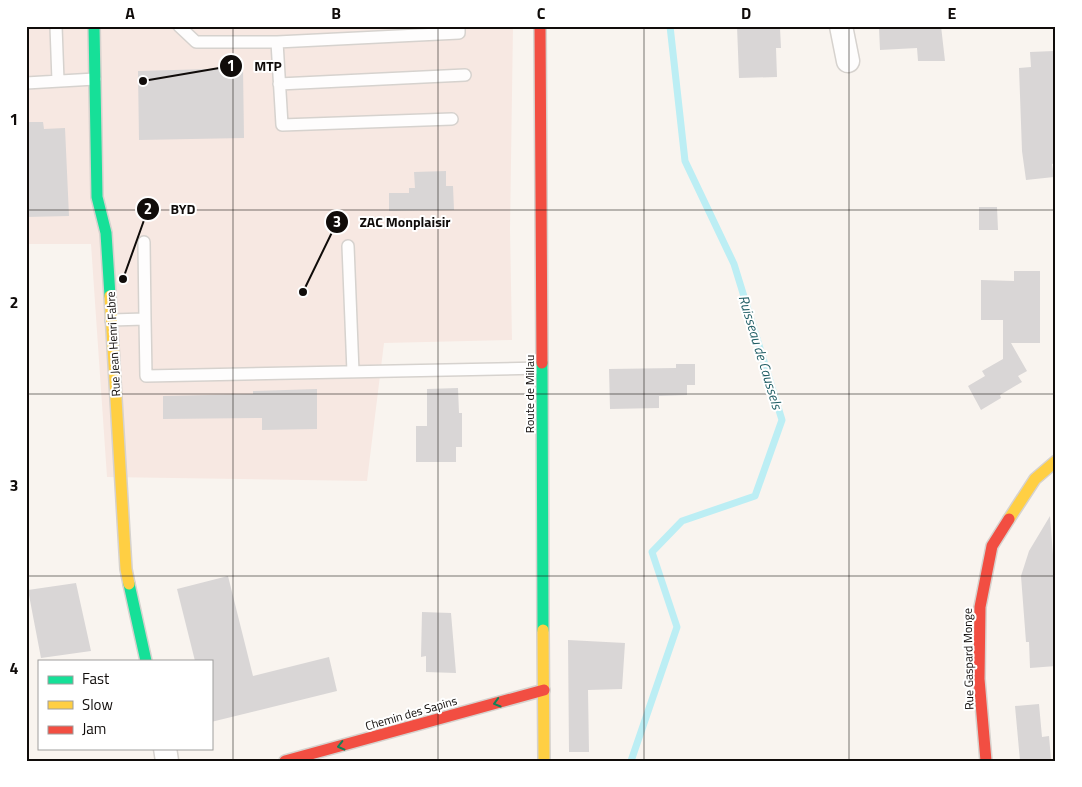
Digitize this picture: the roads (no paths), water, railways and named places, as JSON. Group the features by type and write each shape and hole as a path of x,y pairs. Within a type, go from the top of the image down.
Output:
{"street":[{"name":"Rue Jean Henri Fabre","path":"94,26 97,197 106,233 126,569 146,660"},
{"name":"Route de Millau","path":"540,26 544,761"},
{"path":"841,26 848,61"},
{"name":"Rue Gaspard Monge","path":"986,761 979,679 980,607 992,546 1035,479 1056,461"},
{"name":"Chemin des Sapins","path":"285,761 544,690"}],"lane":[{"path":"56,26 58,82"},
{"path":"179,26 196,42 277,42 458,33 459,26"},
{"path":"277,42 282,125 452,119"},
{"path":"279,84 465,75"},
{"path":"26,84 95,79"},
{"path":"144,242 146,376 542,368"},
{"path":"348,246 353,372"},
{"path":"111,320 145,319"}],"waterway":[{"name":"Ruisseau de Caussels","path":"631,761 677,627 652,552 682,521 755,496 782,420 734,264 685,161 670,26"}],"place":[{"name":"MTP","path":"143,81"},
{"name":"BYD","path":"123,279"},
{"name":"ZAC Monplaisir","path":"303,292"}]}
